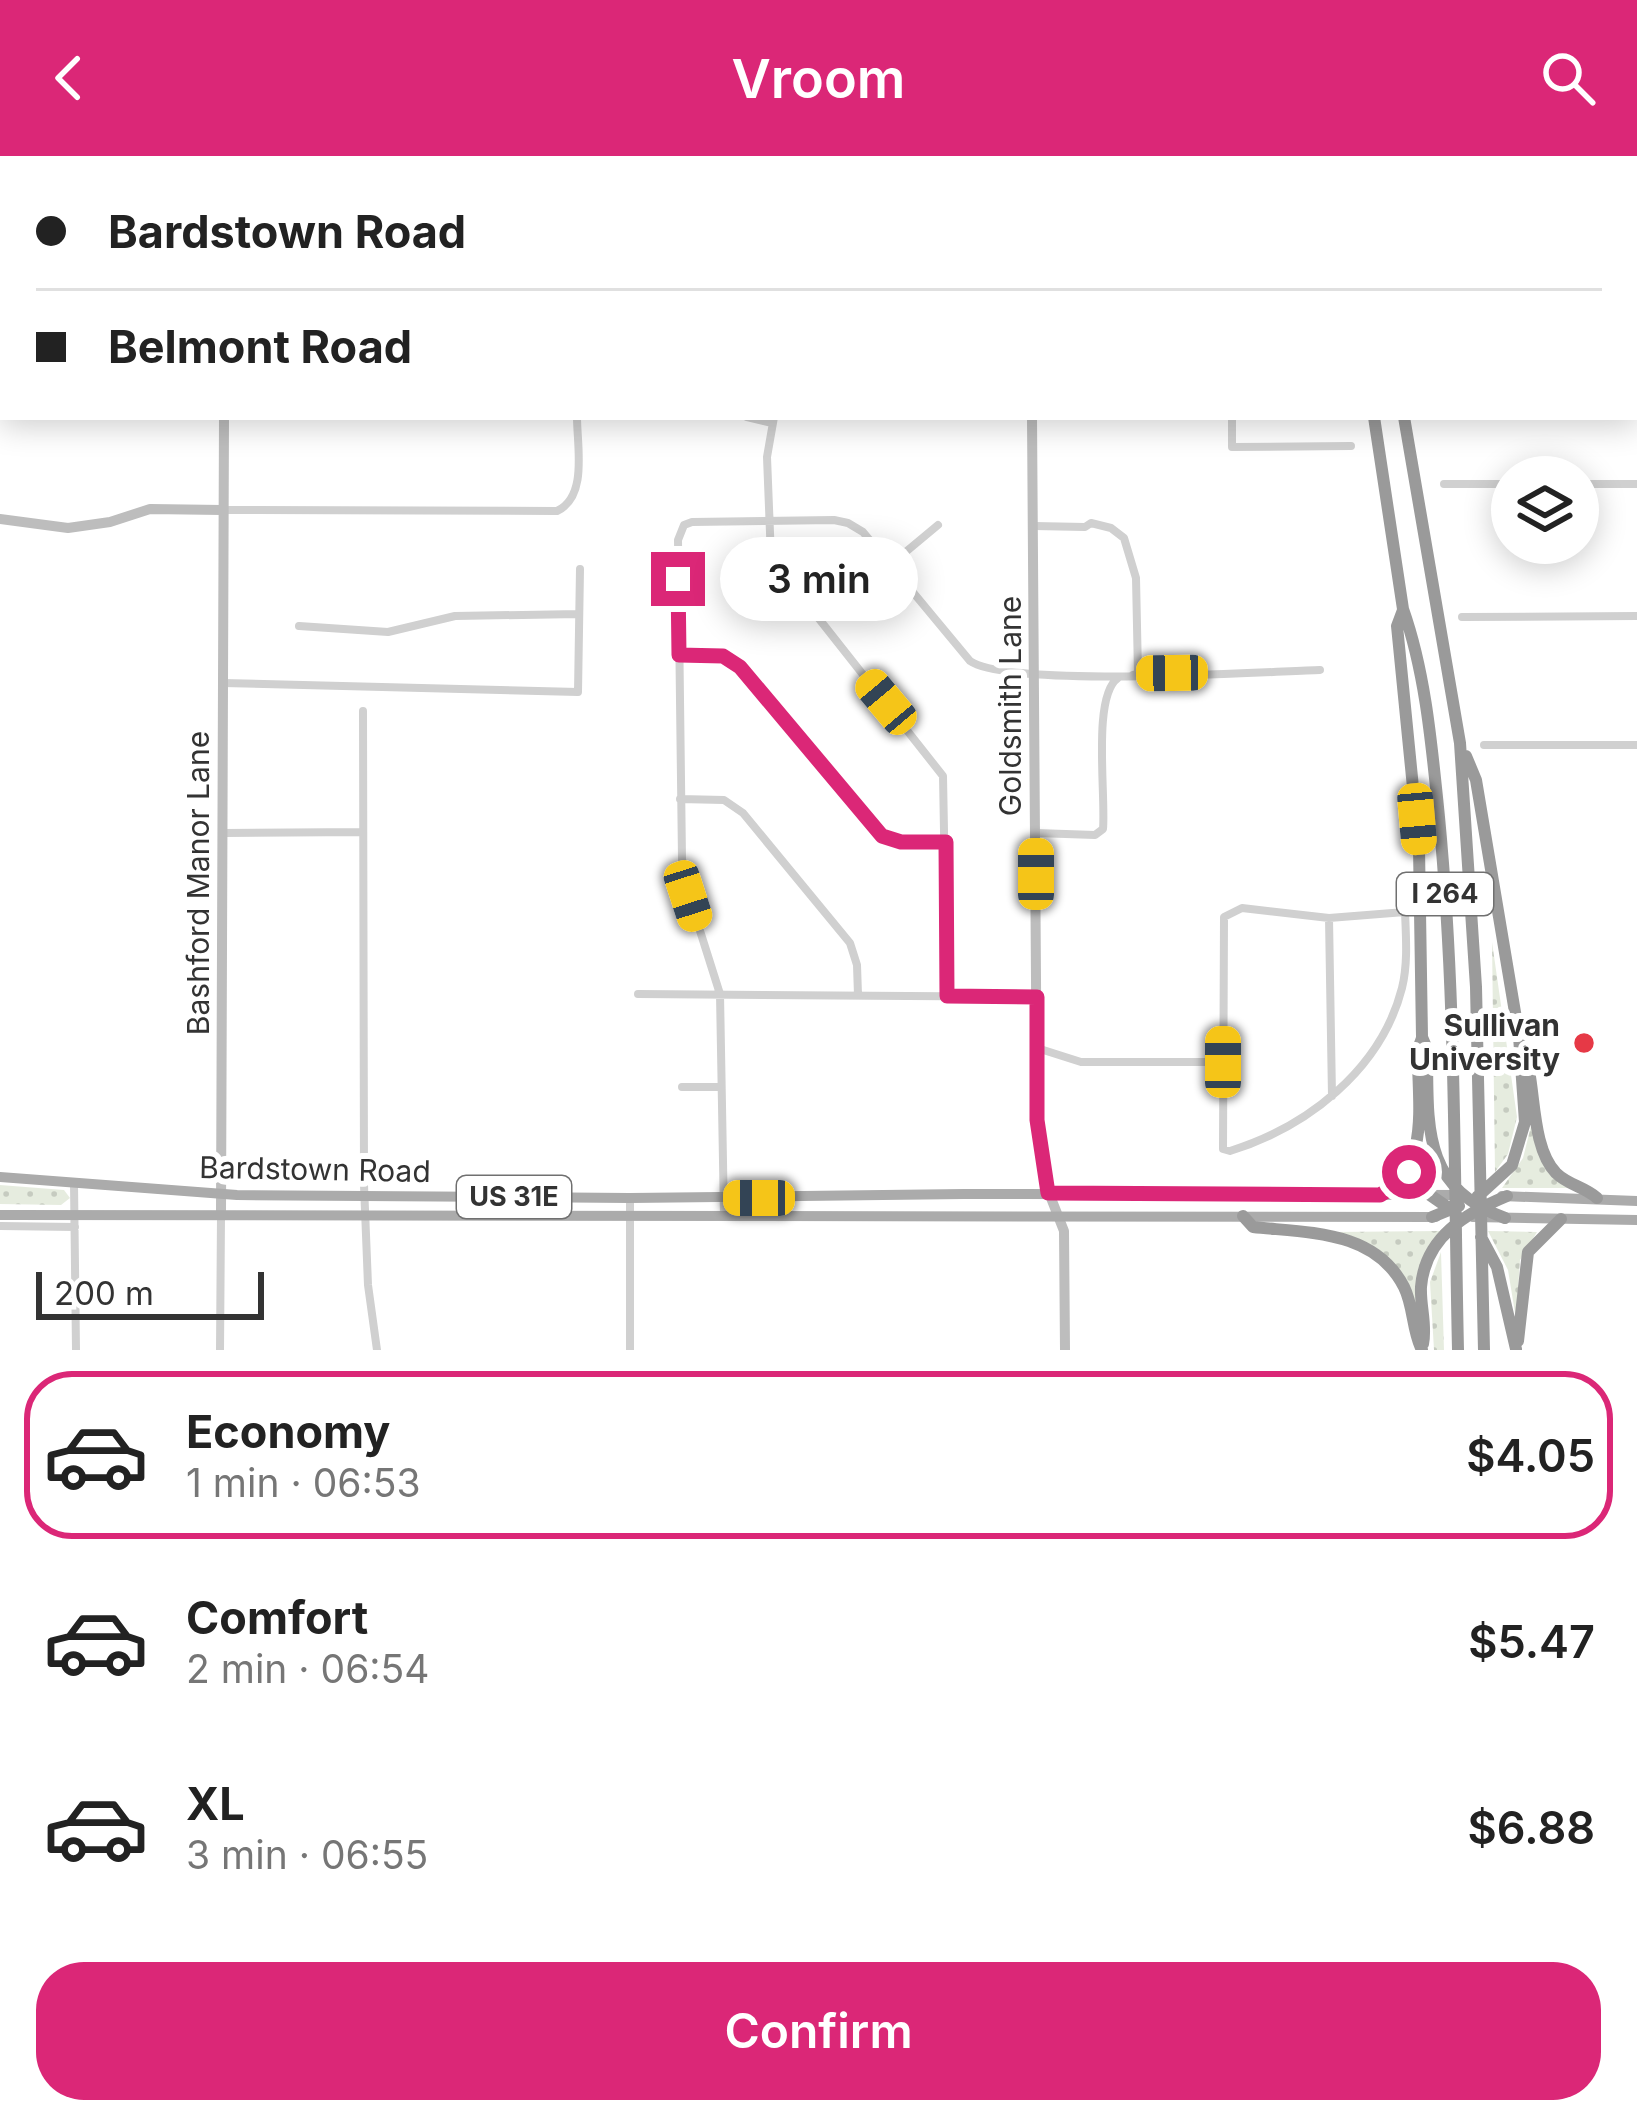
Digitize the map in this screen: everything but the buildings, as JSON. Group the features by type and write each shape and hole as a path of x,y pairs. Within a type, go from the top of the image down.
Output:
{"highway":[{"name":"I 264","path":"1373,420 1428,734 1470,1194 1481,1259 1484,1350"},
{"name":"I 264","path":"1405,420 1460,743 1473,912 1470,1194 1456,1250 1458,1350"},
{"path":"1380,1195 1403,1180 1413,1162 1422,1037 1420,848 1397,626 1403,609"},
{"path":"1422,1349 1424,1272 1470,1194 1512,1165 1523,1138 1519,1036 1476,780 1460,743"},
{"path":"1519,1036 1525,1042 1547,1159 1564,1179 1597,1198"},
{"path":"1422,1037 1427,1049 1429,1132 1449,1180 1505,1218"},
{"path":"1470,1194 1508,1196"},
{"path":"1430,1195 1485,1240 1497,1267 1516,1350"},
{"path":"1432,1217 1457,1214"},
{"path":"1243,1216 1253,1227 1342,1238 1375,1253 1407,1291 1422,1349"},
{"path":"1516,1350 1528,1252 1561,1219"}],"main road":[{"name":"Bardstown Road","path":"0,1177 223,1195 1470,1194"},
{"path":"852,1217 856,1196"},
{"path":"1508,1196 1637,1201"},
{"name":"Bardstown Road","path":"1,1217 76,1221 221,1214 1432,1217"},
{"path":"1457,1214 1637,1220"}],"street":[{"name":"Bashford Manor Lane","path":"220,1350 224,420"},
{"path":"0,519 68,528 150,509 557,511 569,505 576,492 577,420"},
{"path":"773,420 767,457 768,520 776,568 941,770 946,786 947,996"},
{"name":"Goldsmith Lane","path":"1033,420 1037,1120 1048,1193 1064,1232 1065,1350"},
{"path":"1232,420 1232,447 1351,446"},
{"path":"1444,484 1491,484"},
{"path":"1599,484 1637,484"},
{"path":"724,1218 720,994 683,873 677,540 682,528 692,522 848,523 863,532 970,661 994,672 1096,677 1320,670"},
{"path":"1034,526 1085,527 1091,523 1111,528 1124,538 1136,578 1138,674"},
{"path":"890,565 938,525"},
{"path":"224,683 578,692 580,569"},
{"path":"299,626 388,632 455,616 579,614"},
{"path":"1462,616 1637,616"},
{"path":"679,655 723,656 740,667 882,836 901,842 946,842"},
{"path":"1036,833 1102,832 1105,750 1101,730 1107,692 1113,681 1138,674"},
{"path":"363,711 364,1196 367,1276 377,1350"},
{"path":"1484,745 1637,746"},
{"path":"680,799 724,800 743,813 850,943 858,995"},
{"path":"225,833 363,832"},
{"path":"1242,908 1328,918 1406,913 1401,994 1374,1048 1331,1097 1290,1127 1230,1151 1223,1149 1223,1062 1224,917 1242,908"},
{"path":"1328,918 1331,1097"},
{"path":"638,994 1037,997"},
{"path":"1037,1048 1081,1062 1223,1062"},
{"path":"682,1087 719,1087"},
{"path":"74,1183 76,1350"},
{"path":"630,1198 630,1350"}],"shaded area":[{"path":"1492,942 1517,1117 1508,1154 1495,1172"},
{"path":"1532,1122 1539,1148 1571,1188 1502,1188 1523,1158"},
{"path":"0,1185 64,1190 70,1198 61,1205 0,1204"},
{"path":"1440,1231 1427,1248 1417,1315 1403,1278 1335,1232"},
{"path":"1488,1231 1537,1232 1520,1260 1516,1319 1508,1270"},
{"path":"1441,1252 1444,1350 1434,1350 1430,1282"}],"place":[{"name":"Sullivan University","path":"1584,1043"}],"route":[{"path":"678,579 679,655 723,656 740,667 882,836 901,842 946,842 947,996 1037,997 1037,1120 1048,1193 1380,1195 1409,1172"}]}
